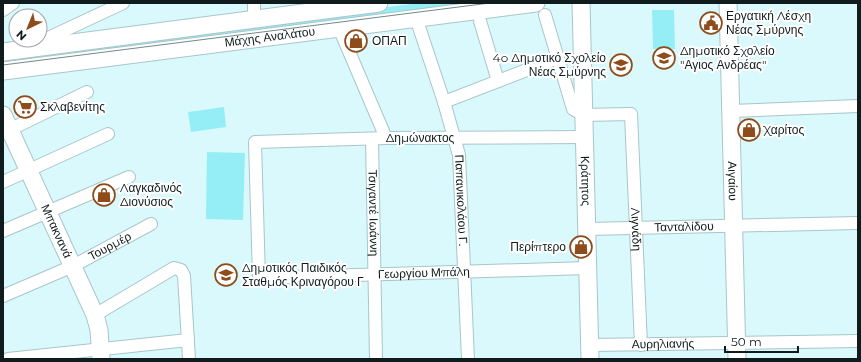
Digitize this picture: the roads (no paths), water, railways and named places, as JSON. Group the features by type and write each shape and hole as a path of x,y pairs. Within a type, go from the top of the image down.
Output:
{"street":[{"path":"3,10 13,3"},
{"path":"48,38 123,3"},
{"name":"Μάχης Αναλάτου","path":"3,52 254,11 379,3"},
{"name":"Κράτητος","path":"581,3 590,352"},
{"name":"Αιγαίου","path":"728,3 737,351"},
{"path":"541,9 558,58 573,109 584,115"},
{"name":"Μάχης Αναλάτου","path":"3,71 416,18 541,9"},
{"name":"Παπανικολάου Γ.","path":"416,18 444,102 459,155 468,359"},
{"path":"480,21 498,81"},
{"path":"339,28 386,138"},
{"path":"444,102 558,58"},
{"path":"5,126 87,92"},
{"path":"731,110 858,106"},
{"name":"Λιγνάδη","path":"584,115 631,114 641,345"},
{"name":"Μπακνανά","path":"5,126 29,171 95,314 100,330 101,354"},
{"path":"3,182 108,134"},
{"name":"Δημώνακτος","path":"259,278 255,142 386,138 585,136"},
{"name":"Τσιγαντέ Ιωάννη","path":"372,139 376,359"},
{"path":"3,231 129,177"},
{"name":"Τανταλίδου","path":"587,229 858,223"},
{"name":"Τουρμέρ","path":"3,296 73,266 151,224"},
{"path":"95,314 174,268 181,270 184,276 189,359"},
{"name":"Γεωργίου Μπάλη","path":"259,278 588,268"},
{"path":"8,359 101,354 188,340"},
{"name":"Αυρηλιανής","path":"590,352 641,345 737,351 858,341"}],"tram line":[{"path":"3,65 490,3"}],"place":[{"name":"Εργατική Λέσχη Νέας Σμύρνης","path":"711,23"},
{"name":"ΟΠΑΠ","path":"356,41"},
{"name":"Δημοτικό Σχολείο \"Αγιος Ανδρέας\"","path":"664,58"},
{"name":"4o Δημοτικό Σχολείο Νέας Σμύρνης","path":"621,65"},
{"name":"Σκλαβενίτης","path":"25,107"},
{"name":"Χαρίτος","path":"749,130"},
{"name":"Λαγκαδινός Διονύσιος","path":"104,195"},
{"name":"Περίπτερο","path":"581,247"},
{"name":"Δημοτικός Παιδικός Σταθμός Κριναγόρου Γ","path":"226,275"}]}
